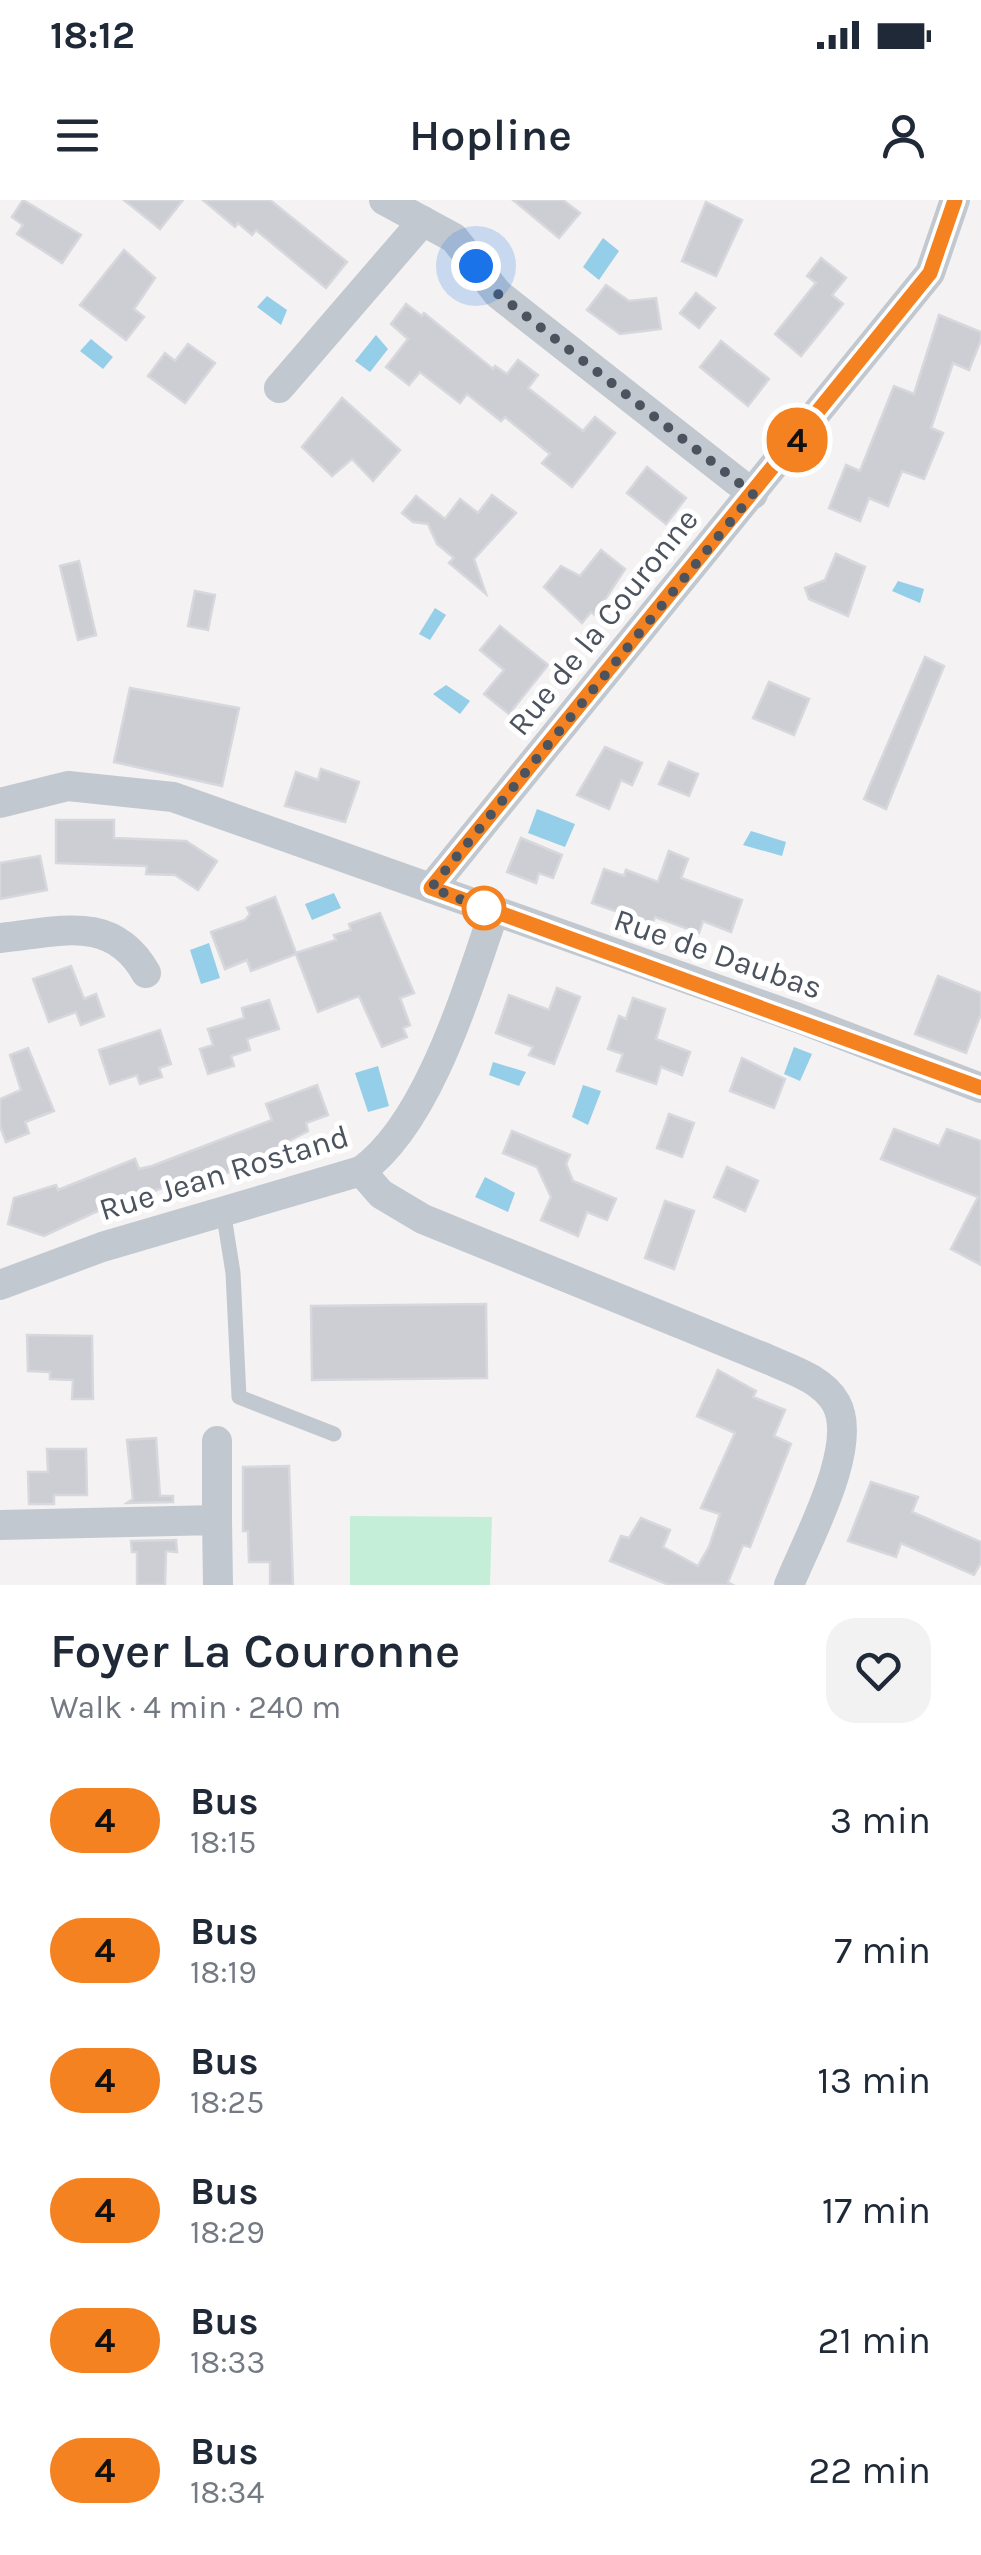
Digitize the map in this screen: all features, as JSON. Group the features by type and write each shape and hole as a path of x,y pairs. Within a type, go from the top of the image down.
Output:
{"street":[{"path":"384,200 454,238 498,294 753,494"},
{"name":"Rue de la Couronne","path":"431,888 930,273 955,200"},
{"path":"279,388 423,221"},
{"name":"Rue de Daubas","path":"0,803 68,786 173,797 798,1018 981,1088"},
{"name":"Rue Jean Rostand","path":"0,1285 102,1247 360,1172 392,1146 416,1111 494,912"},
{"path":"0,938 103,932 133,949 146,973"},
{"path":"360,1172 381,1194 423,1219 765,1358 812,1380 830,1395 839,1413 839,1462 788,1585"},
{"path":"217,1441 218,1585"},
{"path":"0,1525 217,1520"}],"lane":[{"path":"224,1210 233,1273 239,1397 334,1434"}],"green space":[{"path":"350,1516 492,1517 490,1585 350,1585"}],"water":[{"path":"603,238 619,251 599,280 583,267"},
{"path":"267,296 287,310 281,325 257,307"},
{"path":"376,335 388,349 370,372 355,361"},
{"path":"91,339 113,357 103,369 80,351"},
{"path":"898,581 924,589 920,603 892,591"},
{"path":"435,608 446,615 430,640 419,634"},
{"path":"446,685 470,701 460,714 433,694"},
{"path":"537,809 575,824 565,847 528,833"},
{"path":"751,831 786,842 782,856 743,845"},
{"path":"334,893 341,908 312,920 305,904"},
{"path":"209,943 220,978 201,984 190,950"},
{"path":"794,1047 812,1054 800,1081 784,1074"},
{"path":"493,1062 526,1072 519,1086 489,1075"},
{"path":"378,1066 389,1106 368,1112 355,1073"},
{"path":"583,1085 601,1091 588,1125 572,1117"},
{"path":"485,1177 515,1193 508,1212 475,1197"}],"building":[{"path":"23,200 81,235 62,263 17,234 23,225 12,217"},
{"path":"124,200 183,200 160,229"},
{"path":"203,200 270,200 347,262 326,288 256,230 252,235 238,223 235,227"},
{"path":"513,200 563,200 580,213 559,238"},
{"path":"706,202 742,220 716,276 682,261"},
{"path":"124,250 155,278 134,309 144,317 126,340 80,305"},
{"path":"821,258 846,278 832,295 843,304 801,356 775,334 816,283 807,276"},
{"path":"606,285 629,301 656,298 661,329 620,334 587,310"},
{"path":"696,293 715,308 699,328 680,313"},
{"path":"406,304 422,316 424,313 493,369 495,366 507,374 518,360 538,375 528,388 583,431 595,417 615,433 572,487 542,463 550,454 505,417 501,421 467,394 460,403 420,372 409,385 386,367 408,339 391,324"},
{"path":"939,315 981,332 981,340 969,370 953,363 931,428 943,433 924,479 902,471 888,506 869,498 860,521 829,508 846,465 860,471 894,386 914,394"},
{"path":"721,341 769,379 748,406 700,367"},
{"path":"188,344 215,363 185,403 148,376 165,353 175,361"},
{"path":"342,398 400,450 373,481 352,459 332,476 302,447"},
{"path":"647,467 686,498 666,524 627,493"},
{"path":"492,495 516,513 474,559 486,594 449,563 454,558 437,544 428,524 413,522 402,513 416,496 445,519 460,499 478,513"},
{"path":"601,550 625,569 595,615 591,612 582,623 544,587 561,566 580,576"},
{"path":"836,554 865,567 848,616 809,599 805,588 825,580"},
{"path":"79,561 96,635 78,640 60,566"},
{"path":"195,591 215,595 208,630 188,626"},
{"path":"500,626 548,665 509,714 484,694 504,670 480,650"},
{"path":"925,657 944,666 886,809 864,799"},
{"path":"769,682 809,699 794,735 753,718"},
{"path":"130,688 239,708 222,786 114,762"},
{"path":"605,747 642,763 632,785 621,780 609,809 577,795"},
{"path":"669,762 698,774 689,796 659,784"},
{"path":"321,769 359,782 345,822 285,806 296,772 318,780"},
{"path":"56,820 114,820 114,838 186,841 217,861 198,890 175,875 146,874 147,866 56,863"},
{"path":"521,838 562,855 553,878 539,873 536,883 507,872"},
{"path":"669,851 688,859 681,878 742,900 731,932 703,921 699,933 655,917 652,924 592,903 604,869 624,876 626,870 658,882"},
{"path":"40,856 47,890 0,899 0,863"},
{"path":"275,897 296,953 336,940 334,935 351,930 349,924 380,913 414,993 400,998 410,1025 403,1028 407,1037 382,1047 359,996 318,1012 296,954 251,971 247,960 225,969 211,932 245,920 250,914 247,908"},
{"path":"71,966 84,999 96,994 104,1016 81,1025 76,1012 49,1022 33,979"},
{"path":"938,976 981,993 981,1014 966,1053 915,1034"},
{"path":"557,988 580,997 554,1064 529,1055 533,1047 496,1033 509,995 549,1010"},
{"path":"633,998 665,1009 656,1039 690,1052 682,1075 661,1067 656,1084 617,1071 623,1054 608,1049 619,1016 626,1019"},
{"path":"269,1000 279,1029 247,1039 250,1050 231,1056 234,1066 208,1074 200,1049 213,1045 208,1029 244,1018 242,1008"},
{"path":"160,1030 171,1064 159,1068 162,1077 140,1084 137,1075 110,1084 99,1050"},
{"path":"28,1048 54,1111 25,1122 29,1133 6,1142 0,1126 0,1099 21,1090 10,1055"},
{"path":"742,1058 785,1079 774,1108 730,1091"},
{"path":"317,1085 328,1115 306,1123 308,1131 268,1152 269,1157 198,1184 195,1175 129,1201 128,1197 44,1236 8,1224 14,1198 56,1185 58,1190 135,1159 139,1169 152,1166 272,1120 266,1104"},
{"path":"669,1114 694,1123 682,1157 657,1148"},
{"path":"894,1129 939,1146 947,1129 981,1141 981,1265 951,1249 978,1197 881,1159"},
{"path":"512,1131 570,1155 566,1164 573,1181 616,1199 607,1220 587,1212 578,1236 541,1220 551,1197 537,1167 503,1153"},
{"path":"727,1167 758,1181 745,1211 714,1197"},
{"path":"665,1201 694,1211 674,1269 645,1258"},
{"path":"486,1304 487,1378 312,1380 311,1306"},
{"path":"27,1335 92,1336 93,1399 72,1399 73,1380 50,1379 50,1372 28,1371"},
{"path":"718,1370 756,1391 753,1397 785,1410 774,1436 791,1444 750,1547 743,1545 728,1582 733,1585 669,1585 610,1561 621,1536 629,1538 641,1518 670,1530 663,1547 698,1566 709,1547 720,1514 701,1508 735,1433 697,1416"},
{"path":"156,1438 160,1496 173,1496 173,1502 127,1503 133,1499 127,1440"},
{"path":"47,1449 86,1449 87,1495 54,1495 54,1504 29,1504 28,1472 48,1472"},
{"path":"289,1466 293,1585 270,1585 270,1562 249,1562 248,1531 243,1531 243,1467"},
{"path":"871,1482 918,1497 912,1512 981,1542 981,1562 974,1575 901,1543 896,1557 848,1541"},
{"path":"176,1540 177,1552 166,1551 165,1585 137,1585 137,1552 132,1552 131,1541"}],"bus line":[{"name":"4","path":"955,200 930,273 431,888 798,1018 981,1088"}],"route":[{"path":"476,266 498,294 753,494 431,888 494,912 484,908"}]}
